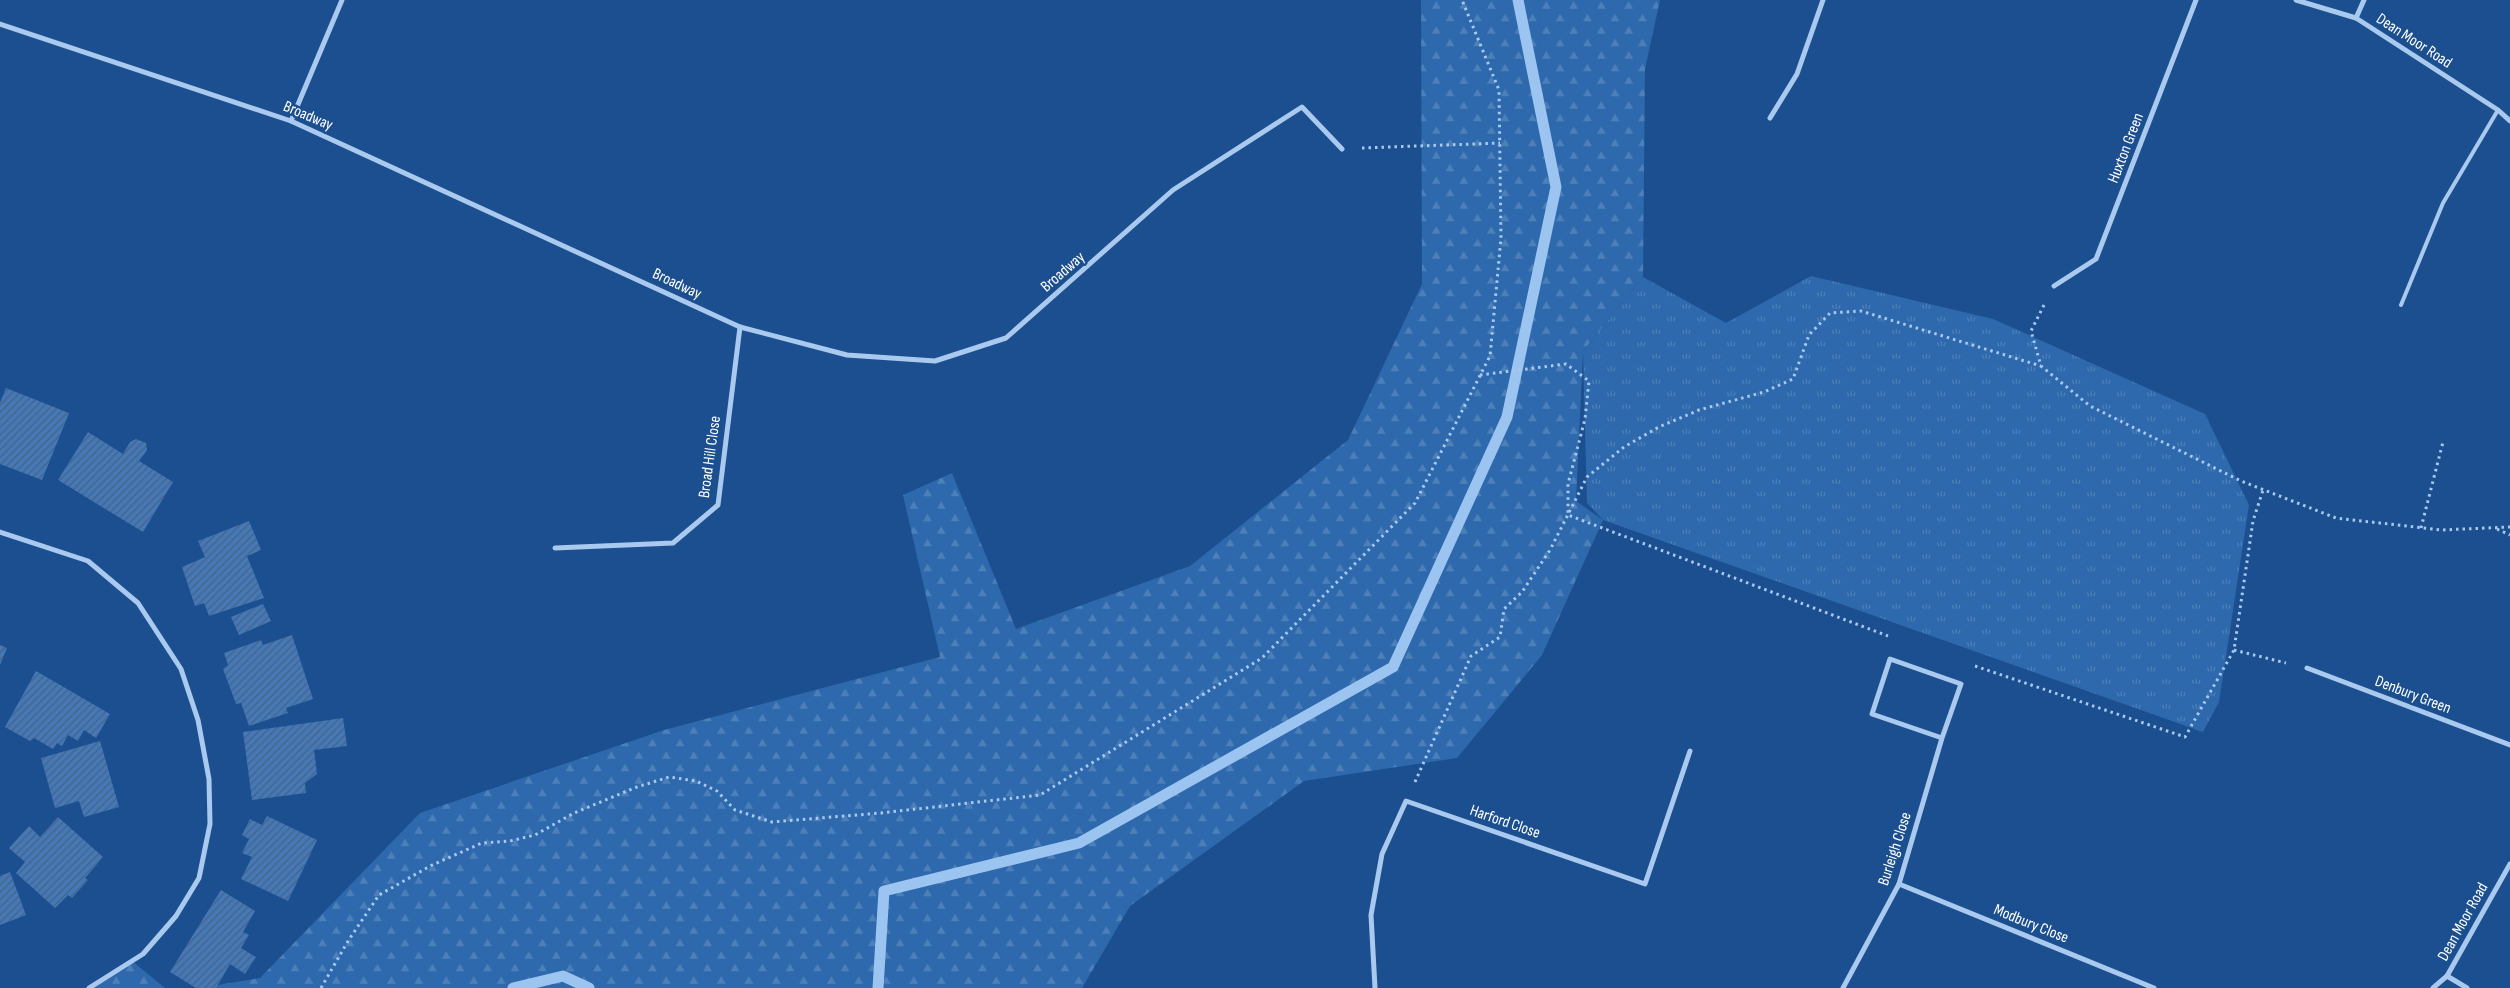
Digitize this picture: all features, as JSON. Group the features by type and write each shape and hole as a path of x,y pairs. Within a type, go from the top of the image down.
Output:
{"street":[{"path":"291,121 342,0"},
{"path":"1770,118 1797,74 1823,0"},
{"name":"Huxton Green","path":"2054,286 2096,259 2196,0"},
{"name":"Dean Moor Road","path":"2296,0 2356,18 2498,110 2510,121"},
{"path":"2356,18 2364,0"},
{"name":"Broadway","path":"0,24 291,121 740,328 847,355 935,361 1006,338 1173,190 1302,107 1342,148"},
{"name":"Broad Hill Close","path":"555,548 674,543 718,505 740,328"},
{"path":"0,532 88,561 138,603 181,669 202,739 209,778 210,824 199,878 176,916 143,954 90,988"},
{"name":"Burleigh Close","path":"1843,988 1899,884 1942,738 1961,684 1890,659 1872,714 1942,738"},
{"name":"Denbury Green","path":"2307,668 2510,745"},
{"name":"Harford Close","path":"1406,801 1645,884 1690,751"},
{"path":"1375,988 1370,916 1382,854 1406,801"},
{"name":"Dean Moor Road","path":"2434,988 2447,976 2510,864"},
{"name":"Modbury Close","path":"1899,884 2154,988"},
{"path":"2447,976 2467,988"}],"lane":[{"path":"2402,305 2443,203 2498,110"}],"path":[{"path":"321,988 348,941 379,895 432,865 482,843 510,841 535,835 574,813 637,786 669,777 696,781 717,791 736,810 772,822 881,813 1040,794 1262,658 1415,503 1490,356 1501,238 1499,90 1462,0"},
{"path":"1342,148 1500,143"},
{"path":"2041,366 2031,331 2054,286"},
{"path":"1406,801 1471,656 1500,637 1504,610 1522,592 1550,550 1588,477 1624,447 1659,427 1698,410 1764,392 1793,379 1809,335 1830,313 1861,311 2041,366 2090,406 2166,445 2263,490 2336,518 2441,530 2510,527"},
{"path":"1480,375 1566,364 1589,380 1585,419 1568,484 1568,515"},
{"path":"2421,528 2443,442"},
{"path":"1968,664 2185,736 2234,650 2253,521 2263,490"},
{"path":"1568,515 1897,639"},
{"path":"2496,528 2510,535"},
{"path":"2234,650 2307,668"}],"green space":[{"path":"1421,0 1660,0 1645,69 1643,277 1583,351 1576,501 1603,520 1542,655 1457,758 1304,781 1130,906 1082,988 200,988 260,978 420,813 664,730 940,657 903,495 952,473 1016,629 1190,566 1348,440 1422,284"},
{"path":"1811,276 1993,319 2205,414 2249,505 2219,702 2203,732 1603,520 1587,503 1583,351 1643,277 1726,323"},
{"path":"132,961 165,988 89,988"}],"building":[{"path":"6,388 69,413 42,480 0,464 0,403"},
{"path":"88,432 123,454 130,442 136,439 146,443 147,450 139,461 173,482 143,532 58,480"},
{"path":"249,521 261,550 247,556 264,598 209,616 204,603 195,606 182,567 205,557 198,541"},
{"path":"263,604 271,621 239,635 231,617"},
{"path":"292,635 313,699 286,708 288,713 249,726 241,703 236,704 223,669 228,665 224,653 261,640 263,645"},
{"path":"0,645 7,648 0,665"},
{"path":"36,671 110,714 96,738 84,730 78,741 68,735 62,746 57,743 53,749 34,738 30,741 5,727"},
{"path":"343,718 347,746 314,750 317,774 305,783 306,793 252,800 243,732"},
{"path":"100,741 119,807 84,817 79,801 55,808 41,758"},
{"path":"267,816 317,840 288,901 241,879 252,857 242,853 249,839 242,835 250,819 262,825"},
{"path":"58,817 103,857 85,878 88,880 72,898 68,895 55,908 16,873 25,862 9,848 29,826 40,837"},
{"path":"10,872 26,915 0,925 0,876"},
{"path":"221,890 255,911 243,932 249,935 241,948 256,957 245,974 230,964 216,988 196,988 170,972"}],"waterway":[{"path":"878,988 884,891 1079,843 1393,667 1507,417 1556,187 1518,0"},
{"path":"513,988 563,976 589,988"}]}
